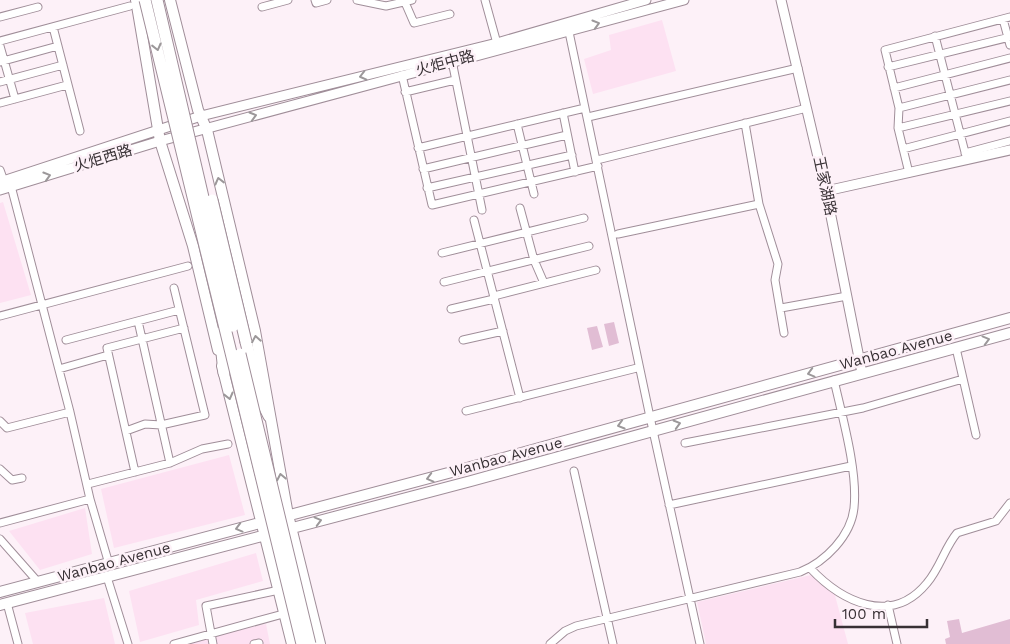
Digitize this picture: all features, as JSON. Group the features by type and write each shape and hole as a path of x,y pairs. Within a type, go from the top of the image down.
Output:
{"highway":[{"path":"146,0 181,122 310,644"},
{"path":"157,0 181,122 302,644"},
{"path":"181,122 178,157 220,333 224,373"},
{"path":"181,122 199,143 246,342 261,400 269,416"}],"main road":[{"path":"170,0 206,130 255,331 288,515 320,644"},
{"path":"133,3 160,141 192,246 292,644"},
{"name":"Wanbao Avenue","path":"0,592 650,418 1010,318"},
{"name":"Wanbao Avenue","path":"4,604 1010,333"}],"street":[{"path":"262,7 288,0"},
{"path":"315,0 316,3 327,0"},
{"path":"356,0 386,6 407,1 414,23 450,14"},
{"path":"485,0 497,46 646,0"},
{"name":"火炬中路","path":"206,130 452,61 497,46 569,32 684,0"},
{"name":"王家湖路","path":"781,0 826,190 862,373"},
{"path":"0,41 133,3"},
{"path":"0,17 38,7"},
{"path":"888,67 1009,40 1007,18 886,49 888,67 899,108 898,128 909,173"},
{"path":"53,27 80,131"},
{"path":"569,32 650,418 700,644"},
{"path":"935,36 966,156"},
{"path":"0,46 2,61 15,99"},
{"path":"2,61 58,46"},
{"name":"火炬西路","path":"4,185 201,116 497,46"},
{"path":"894,88 1010,58"},
{"path":"452,61 482,210"},
{"path":"0,82 62,65"},
{"path":"588,117 798,68"},
{"path":"402,74 422,169 432,205 575,172 597,163 803,109"},
{"path":"405,92 455,80"},
{"path":"899,108 1010,80"},
{"path":"0,103 68,85"},
{"path":"898,128 1010,101"},
{"path":"418,148 586,108"},
{"path":"563,113 575,172"},
{"path":"903,149 1010,121"},
{"path":"745,123 759,204 778,264 775,280 784,333"},
{"path":"517,124 534,194"},
{"name":"火炬西路","path":"4,185 206,130"},
{"path":"422,169 567,135"},
{"path":"826,190 909,173 1010,141"},
{"path":"966,156 1010,150"},
{"path":"427,188 572,155"},
{"path":"0,170 42,305 88,484 90,499 109,564"},
{"path":"618,234 759,204"},
{"path":"520,208 534,260 544,283"},
{"path":"442,253 584,218"},
{"path":"474,220 520,398"},
{"path":"444,282 589,246"},
{"path":"0,316 188,266"},
{"path":"451,309 596,270"},
{"path":"126,431 145,424 161,425 205,415 174,288"},
{"path":"781,308 847,296"},
{"path":"66,340 179,310"},
{"path":"138,321 170,463"},
{"path":"135,472 107,348 184,328"},
{"path":"463,340 503,330"},
{"path":"956,348 976,435"},
{"path":"59,369 108,355"},
{"path":"466,411 637,368"},
{"path":"685,443 819,415 842,413 963,379"},
{"path":"550,644 565,631 786,576 810,568 831,552 847,529 854,509 851,466 834,380"},
{"path":"0,421 3,429 70,412"},
{"path":"88,484 170,463 202,449 228,444"},
{"path":"669,505 851,466"},
{"path":"0,470 12,480 22,478"},
{"path":"574,471 613,644"},
{"path":"0,523 90,499"},
{"path":"810,568 826,585 839,594 869,606 888,606 912,597 920,591 943,560 957,533 996,521 1010,503"},
{"path":"0,539 38,582"},
{"path":"107,577 128,644"},
{"path":"213,644 206,606 279,590"},
{"path":"4,604 18,644"},
{"path":"888,606 897,644"},
{"path":"174,644 283,614"}],"shaded area":[{"path":"662,20 676,71 593,94 584,59 611,50 609,35"},
{"path":"3,202 31,295 0,303 0,203"},
{"path":"614,322 619,343 609,346 604,324"},
{"path":"597,326 603,347 592,350 587,328"},
{"path":"229,455 245,515 114,548 101,489"},
{"path":"85,508 92,554 40,570 9,531"},
{"path":"256,553 263,581 196,600 199,625 140,642 129,591"},
{"path":"811,575 833,588 848,644 706,644 697,602"},
{"path":"104,598 115,644 33,644 25,613"},
{"path":"959,619 962,633 1010,619 1010,644 946,644 945,639 950,637 947,621"},
{"path":"266,624 270,644 181,644"}]}
